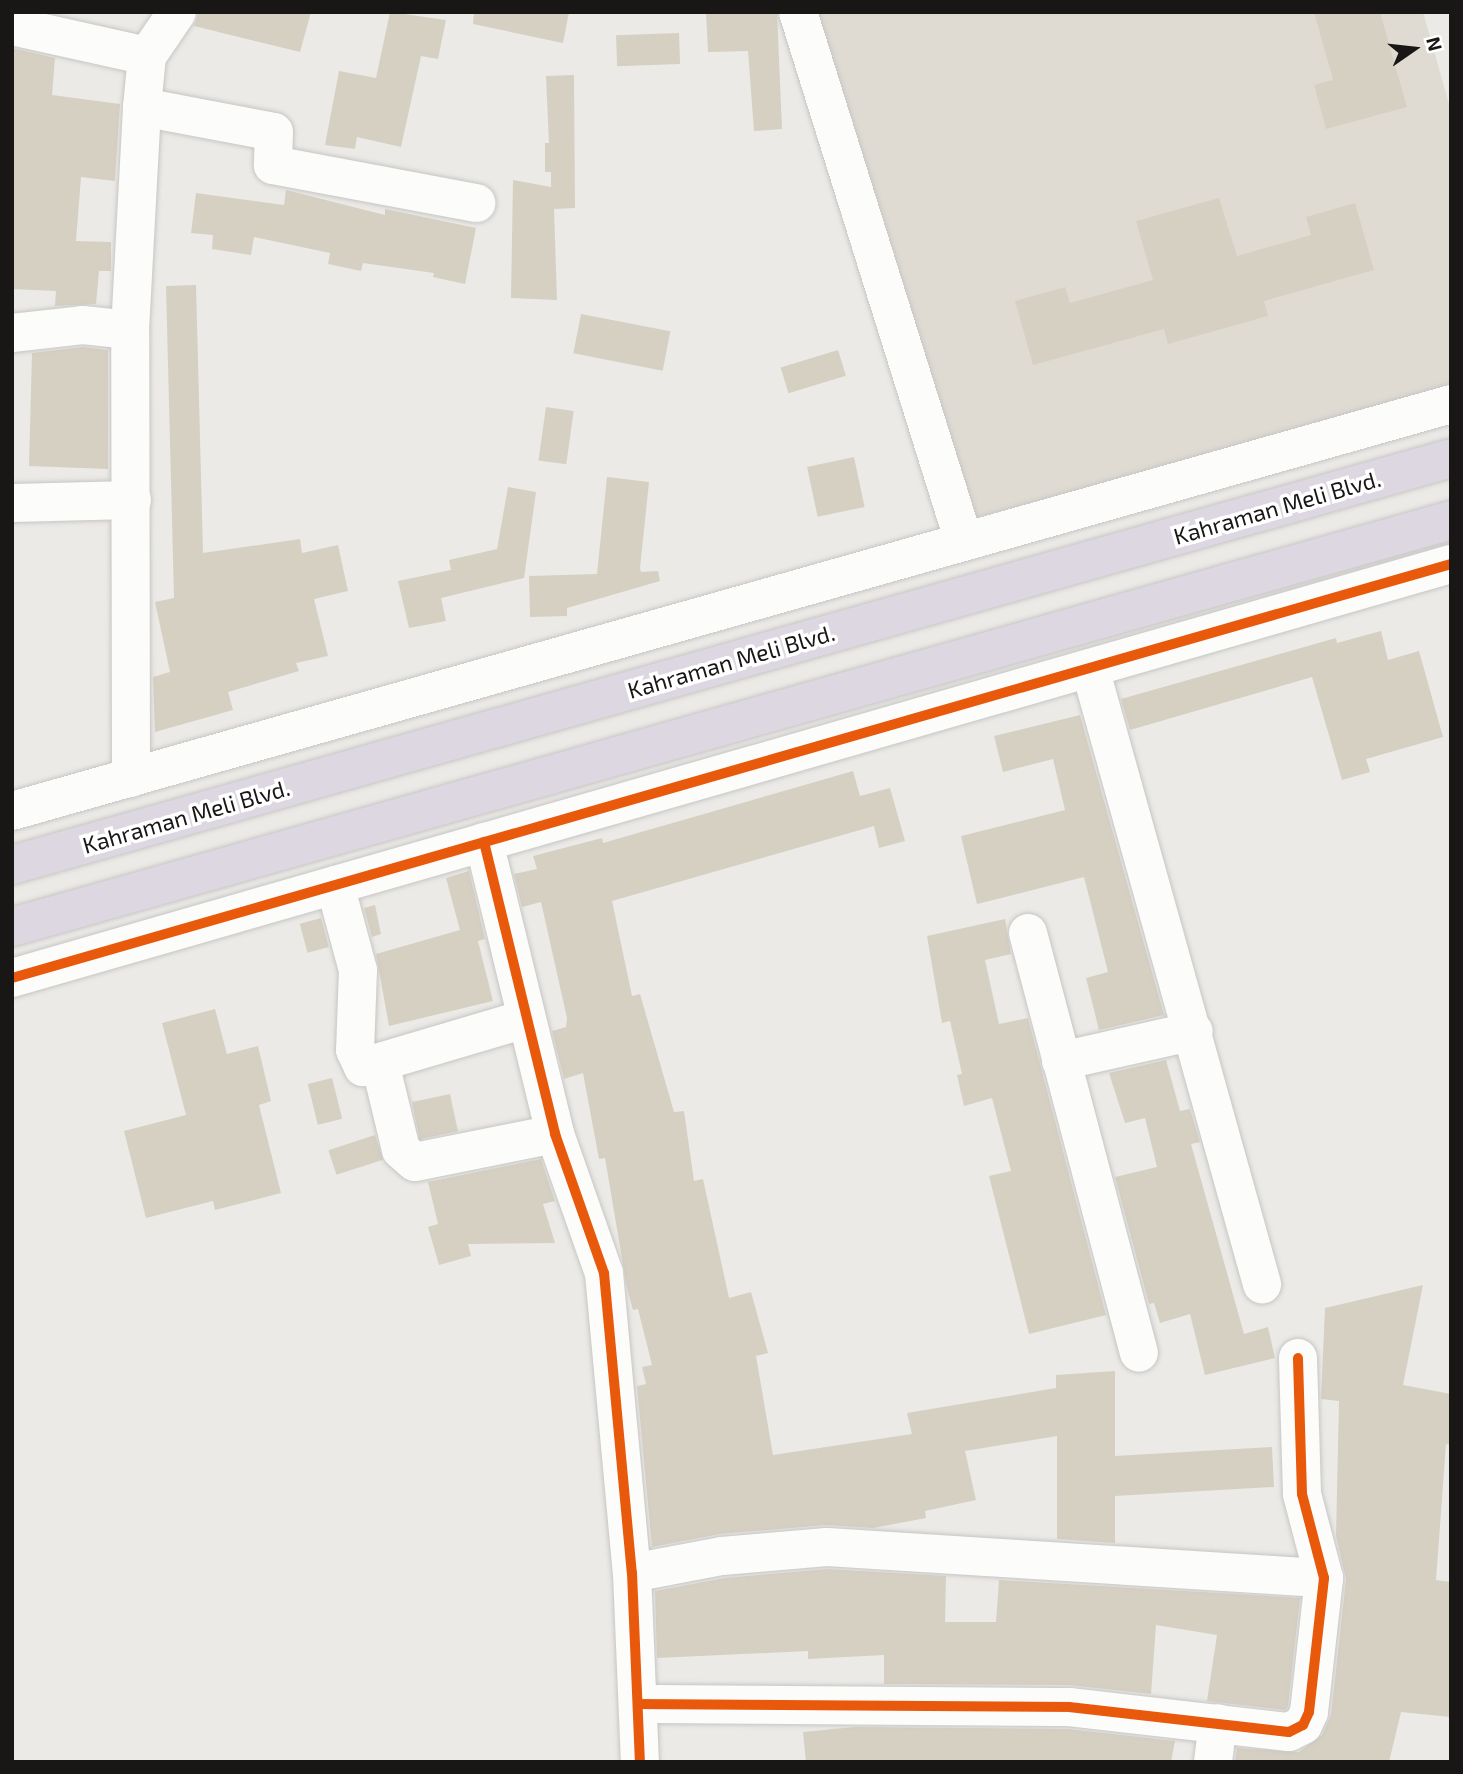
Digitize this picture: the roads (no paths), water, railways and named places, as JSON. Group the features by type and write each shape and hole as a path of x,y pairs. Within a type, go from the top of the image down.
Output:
{"highway":[{"name":"Kahraman Meli Blvd.","path":"12,865 1451,458"},
{"path":"12,927 1451,520"}],"street":[{"path":"131,778 130,330 142,107 147,56 177,12"},
{"path":"798,12 964,542"},
{"path":"12,26 147,56"},
{"path":"142,107 274,132 273,165 476,203"},
{"path":"12,334 83,325 130,330"},
{"path":"12,811 1451,404"},
{"path":"12,503 132,500"},
{"path":"12,978 1451,564"},
{"path":"1090,668 1194,1031 1262,1284"},
{"path":"484,842 555,1134 604,1273 632,1573 640,1762"},
{"path":"335,885 358,971 357,1060 363,1067 525,1019"},
{"path":"1028,933 1139,1353"},
{"path":"1061,1061 1194,1031"},
{"path":"380,1063 401,1150 415,1162 555,1134"},
{"path":"639,1704 1069,1707 1289,1732 1303,1725 1309,1712 1324,1578 1302,1494 1298,1358"},
{"path":"632,1573 722,1556 827,1547 1324,1578"},
{"path":"1213,1762 1218,1723"}]}
